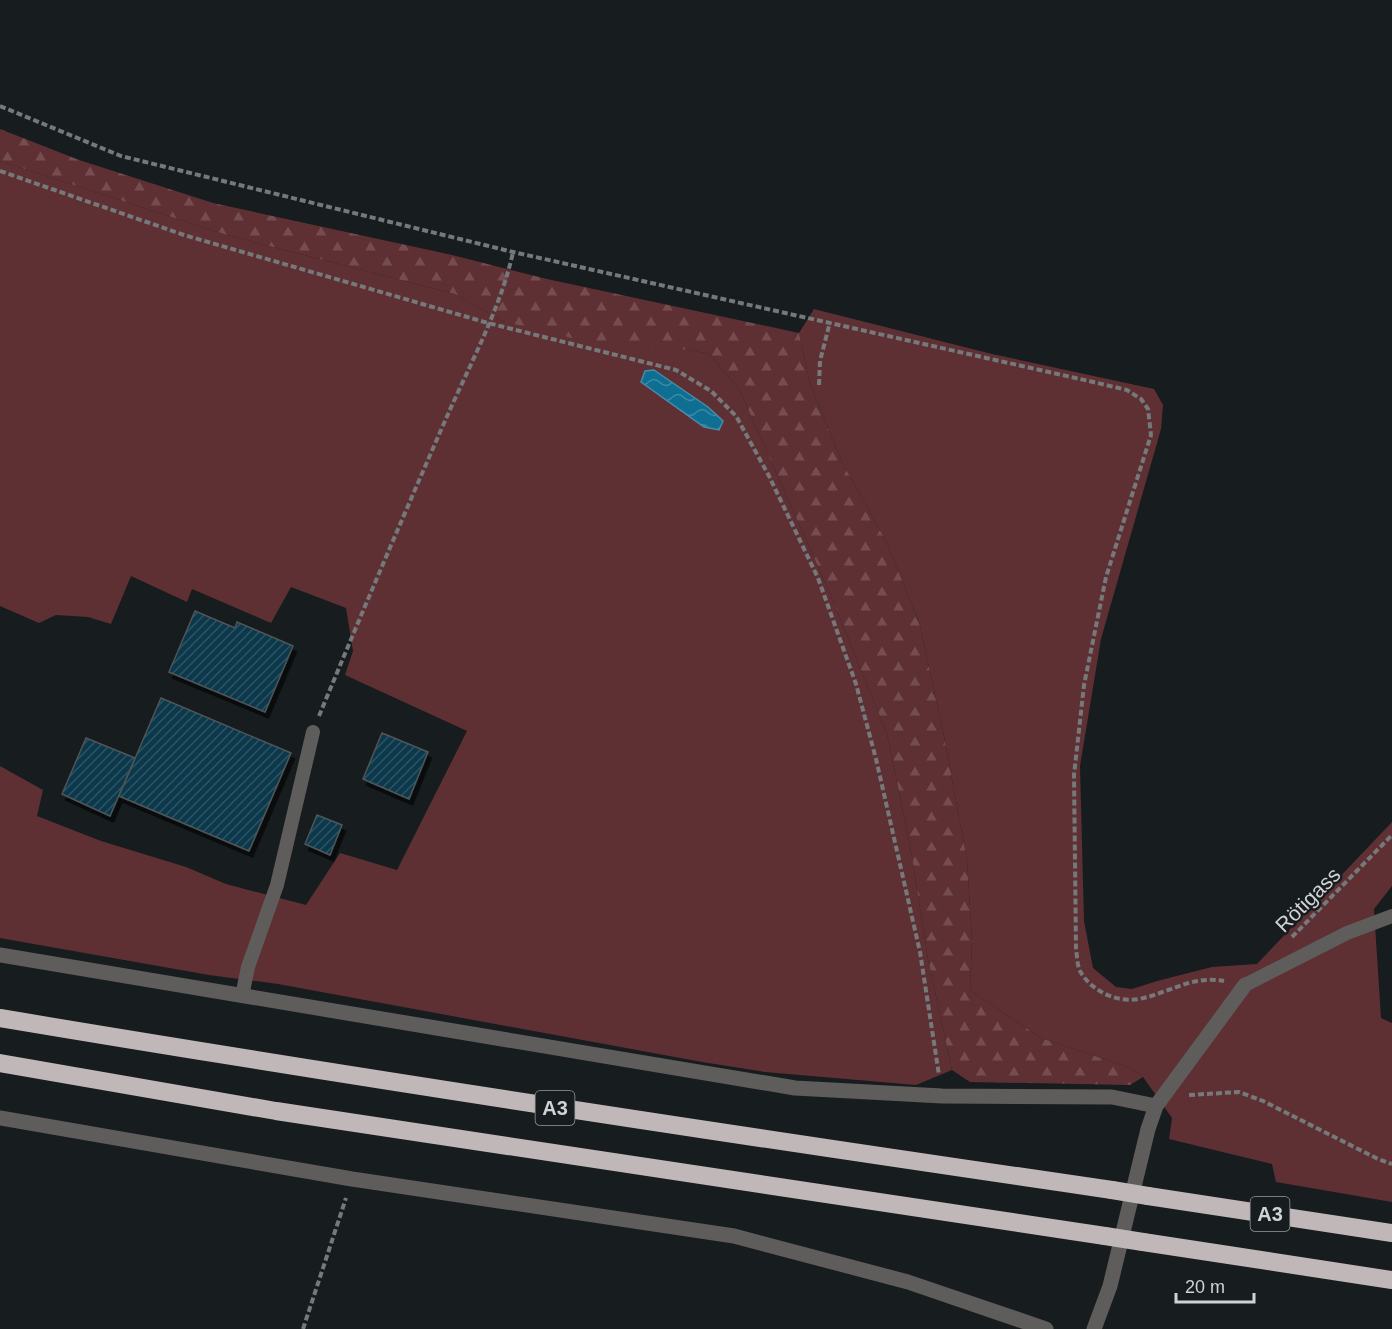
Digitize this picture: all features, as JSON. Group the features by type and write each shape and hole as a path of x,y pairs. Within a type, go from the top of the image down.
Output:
{"highway":[{"name":"A3","path":"0,1018 548,1107 1392,1233"},
{"name":"A3","path":"0,1063 276,1111 1392,1280"}],"street":[{"path":"0,955 795,1088 942,1096 1112,1096 1159,1101"},
{"path":"1094,1329 1110,1286 1148,1129 1159,1101 1245,985"},
{"path":"0,1118 352,1179 734,1236 908,1282 1046,1329"}],"lane":[{"path":"242,996 248,968 277,885 313,732"},
{"path":"1245,985 1347,933 1392,916"}],"path":[{"path":"0,106 121,156 513,252 1127,390 1141,399 1148,409 1151,435 1106,577 1084,685 1074,775 1076,948 1079,969 1089,983 1102,993 1118,998 1138,999 1202,978 1245,985"},
{"path":"0,171 184,235 488,323 676,370 711,391 736,416 769,476 818,579 856,684 876,759 920,952 942,1096"},
{"path":"313,732 364,607 509,273 513,252"},
{"path":"819,386 820,361 830,322"},
{"name":"Rötigass","path":"1286,943 1392,836"},
{"path":"1159,1101 1239,1092 1263,1101 1392,1164"},
{"path":"303,1329 352,1179"}],"green space":[{"path":"0,129 79,160 213,203 452,255 547,279 799,333 810,384 842,462 886,541 919,622 944,736 967,860 972,941 970,990 1041,1038 1131,1068 1143,1077 1130,1085 970,1082 952,1070 928,959 910,845 887,734 831,596 739,389 709,354 690,350 597,344 502,321 455,294 227,235 0,161"},
{"path":"0,161 227,235 455,294 502,321 653,347 709,354 739,389 831,596 887,734 910,845 928,959 952,1070 916,1085 765,1072 278,984 209,975 0,938 0,766 43,790 37,816 101,841 186,867 226,884 306,905 340,853 397,870 467,731 345,675 353,651 346,608 291,587 271,623 192,589 187,602 131,576 111,624 88,617 56,615 39,623 0,606"},
{"path":"814,309 992,354 1154,389 1163,405 1161,429 1101,639 1080,766 1084,921 1093,968 1116,987 1132,989 1212,967 1257,964 1392,822 1392,886 1374,909 1381,1018 1392,1023 1392,1202 1276,1182 1272,1164 1169,1139 1172,1118 1143,1077 1131,1068 1041,1038 970,990 972,941 967,860 944,736 919,622 886,541 842,462 810,384 799,333"}],"water":[{"path":"654,370 708,407 723,421 719,430 704,427 641,382 645,371"}],"building":[{"path":"195,611 235,628 237,622 293,646 265,712 169,672"},
{"path":"161,698 291,753 249,851 119,796"},
{"path":"382,733 428,752 409,799 363,779"},
{"path":"86,738 135,758 110,816 62,794"},
{"path":"317,815 342,825 330,855 305,844"}]}
